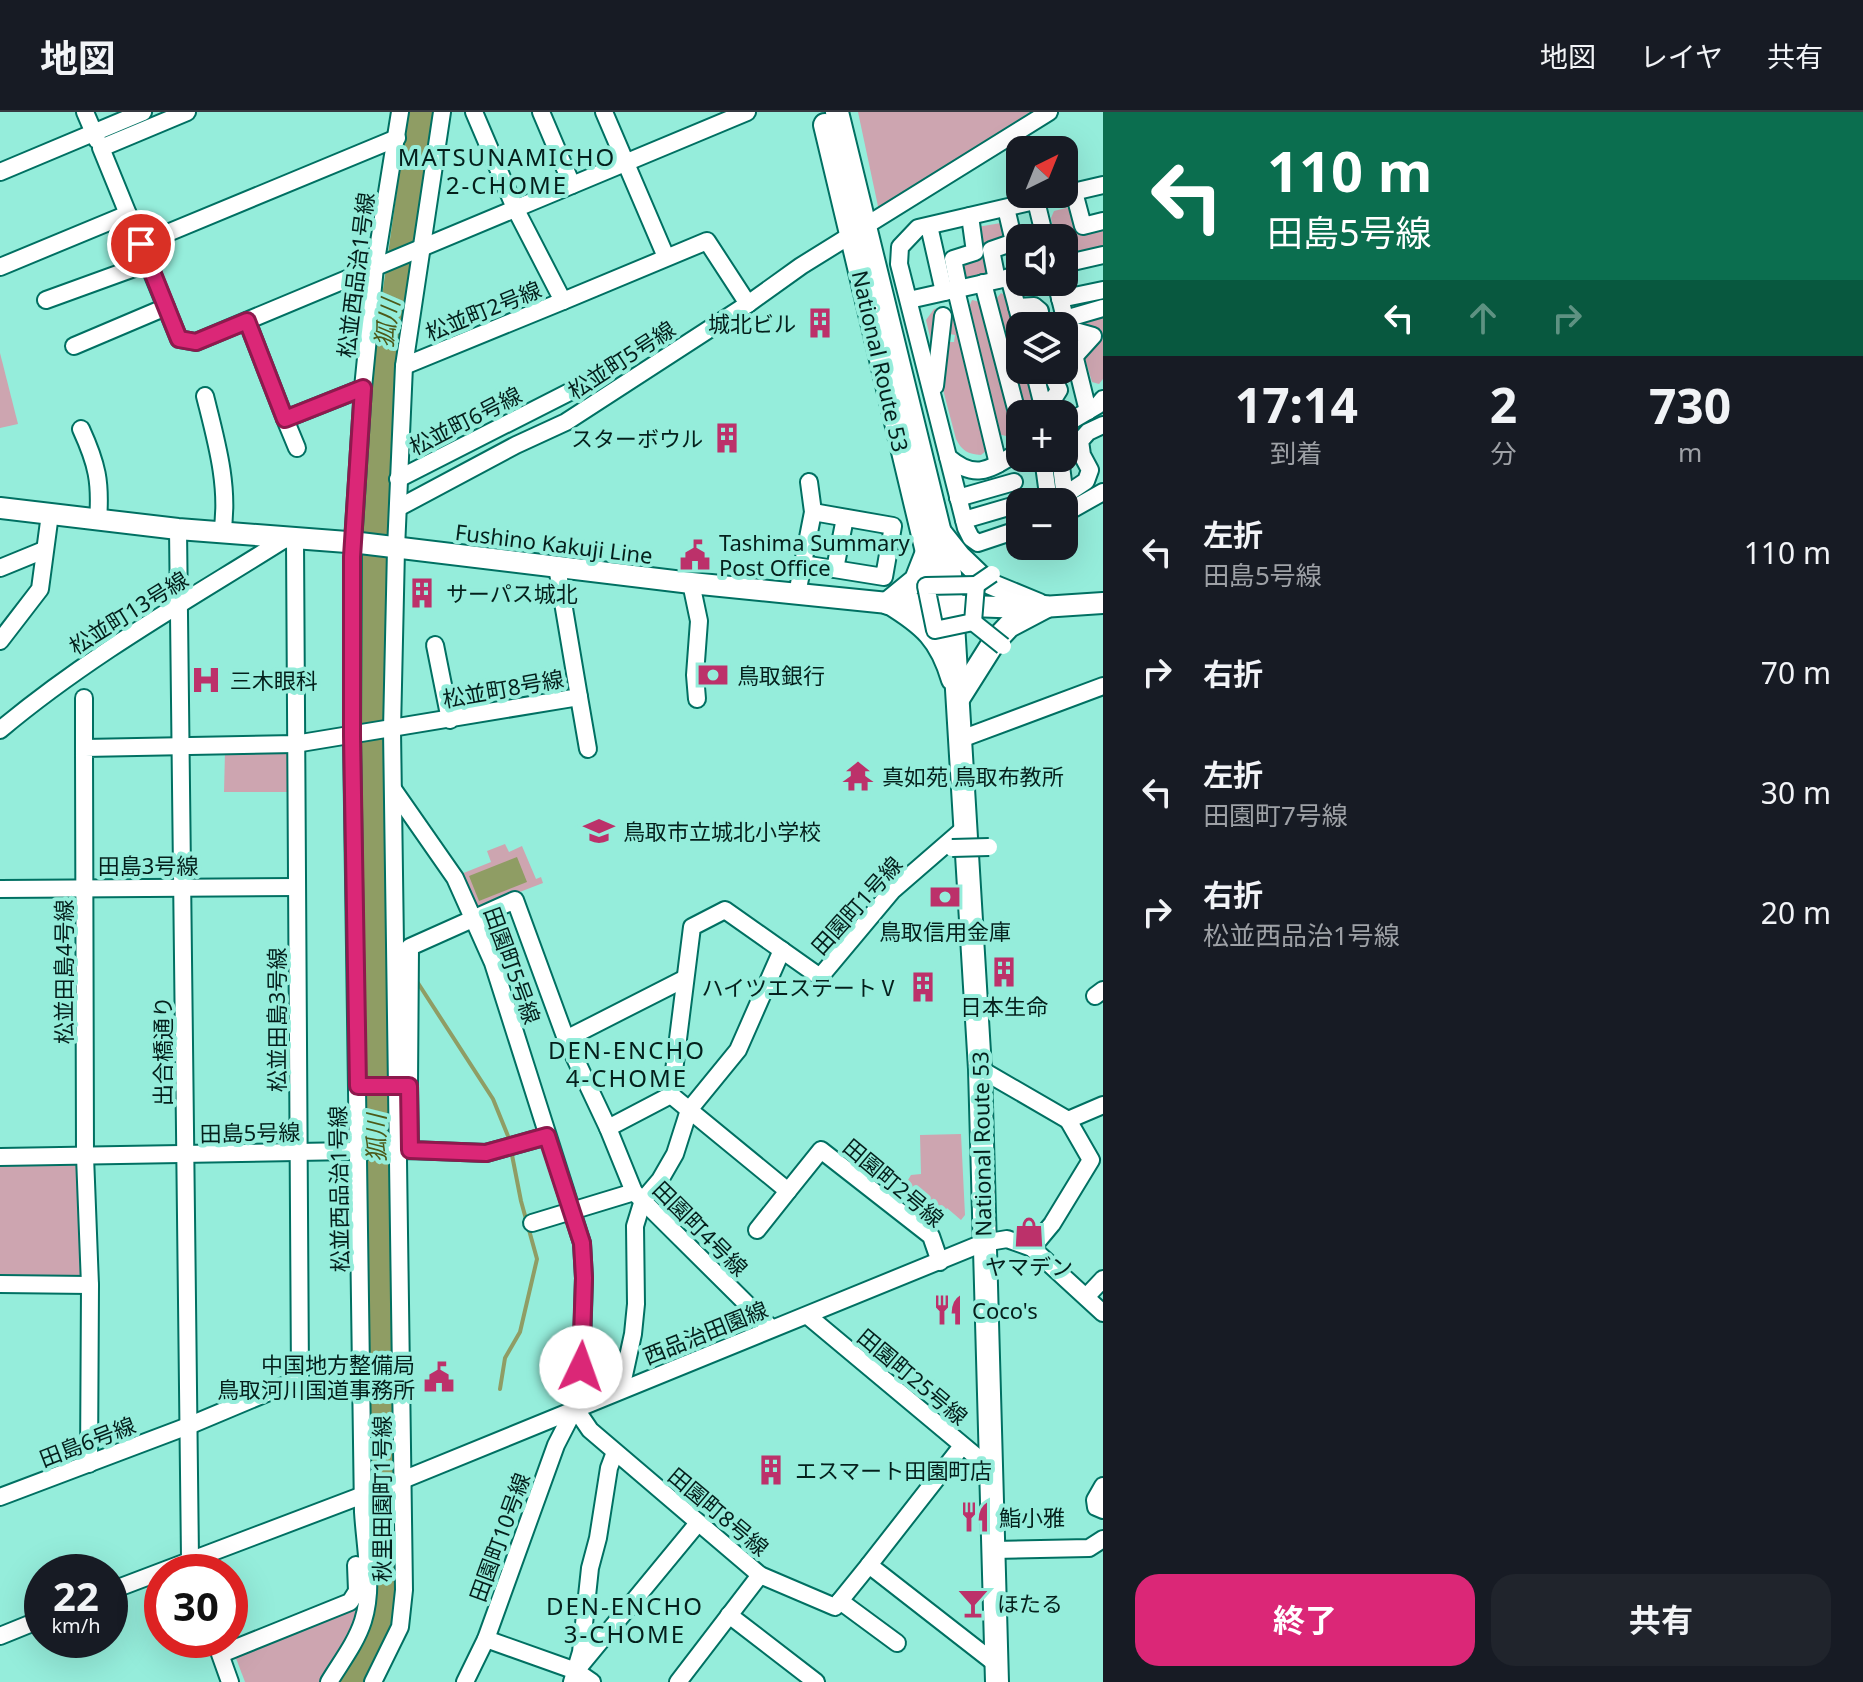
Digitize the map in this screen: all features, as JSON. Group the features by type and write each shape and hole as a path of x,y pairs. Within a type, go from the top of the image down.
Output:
{"highway":[{"name":"National Route 53","path":"822,112 902,380 950,574 980,1069 996,1673"},
{"name":"National Route 53","path":"837,112 858,229 927,552 952,606"},
{"path":"888,603 916,580 927,552"},
{"path":"958,699 1001,634 1009,626 1045,607"}],"main road":[{"name":"Fushino Kakuji Line","path":"0,508 178,529 356,543 888,603 1045,607 1103,603"},
{"path":"941,532 988,583 1045,607"},
{"path":"888,603 916,621 935,639 947,663 958,699"}],"street":[{"path":"85,112 179,339 196,342 747,112"},
{"path":"98,140 143,112"},
{"path":"0,172 187,112"},
{"name":"松並西品治1号線","path":"329,1682 352,1646 363,1621 368,1597 363,1512 366,1494 355,736 356,543 363,388 400,112"},
{"name":"松並町2号線","path":"404,366 563,301 515,208 474,112"},
{"path":"541,112 572,185"},
{"path":"604,112 666,257"},
{"name":"松並町5号線","path":"398,508 566,422 858,229 1049,112"},
{"path":"399,1086 390,730 394,548 404,366 417,249 446,114"},
{"path":"141,244 397,138"},
{"path":"1078,191 1103,185"},
{"path":"1078,207 1083,226 1103,221"},
{"path":"1006,534 978,543 971,538 964,520 899,264 900,247 918,228 1006,208 1014,242 991,250 1018,312"},
{"path":"0,267 128,214"},
{"path":"953,290 953,259 975,252 970,216"},
{"path":"929,226 1006,448"},
{"path":"563,301 707,241 748,304"},
{"path":"1078,261 1103,255"},
{"path":"46,300 148,263"},
{"path":"909,300 1002,279"},
{"path":"1002,279 1017,400"},
{"path":"1060,299 1103,290"},
{"path":"1059,296 1062,312"},
{"path":"1017,307 1034,306 1038,312"},
{"path":"74,346 166,307"},
{"path":"1078,332 1103,308"},
{"path":"933,398 945,338 943,316"},
{"path":"247,321 297,448"},
{"path":"1078,376 1088,411"},
{"name":"松並町6号線","path":"398,479 595,379"},
{"path":"285,419 363,388"},
{"path":"205,396 218,452 226,511 222,533"},
{"path":"554,399 566,422"},
{"path":"1078,417 1103,399"},
{"path":"1076,488 1086,481 1090,470 1082,455 1080,441 1088,432 1103,425"},
{"path":"81,429 96,466 100,486 98,520"},
{"path":"948,457 961,468 975,473 1006,458"},
{"path":"1022,472 1036,488"},
{"path":"1028,488 1036,472"},
{"path":"797,594 813,512 809,482"},
{"path":"964,520 1031,483"},
{"path":"1078,507 1103,492"},
{"path":"958,498 990,507 1006,506"},
{"path":"803,564 884,577 893,526 813,512"},
{"path":"0,641 40,589 50,514"},
{"path":"835,569 845,518"},
{"name":"出合橋通り","path":"178,529 191,1554"},
{"name":"松並町13号線","path":"0,730 48,690 103,651 290,540"},
{"name":"松並田島3号線","path":"188,1426 300,1379 297,887 290,540"},
{"path":"0,568 44,550"},
{"name":"松並町8号線","path":"355,736 579,697 557,567"},
{"path":"973,622 935,630 926,586 976,585 992,574"},
{"path":"691,583 699,621 695,675 697,699"},
{"path":"973,622 976,585"},
{"path":"973,622 1003,646"},
{"path":"435,645 450,720"},
{"path":"961,739 1103,686"},
{"path":"579,697 588,749"},
{"name":"松並田島4号線","path":"84,698 89,1464"},
{"path":"84,748 295,744 355,736"},
{"name":"田園町5号線","path":"393,789 455,878 493,963 573,1212 582,1243 584,1278 581,1381 575,1408"},
{"name":"田園町1号線","path":"671,1095 692,927 725,910 820,977 892,891 967,826"},
{"path":"952,848 989,847"},
{"name":"田島3号線","path":"0,889 297,887"},
{"path":"399,1086 410,947 515,900 566,1039 638,1196 635,1226 636,1304 621,1389"},
{"path":"532,1223 638,1196 660,1180 675,1154 689,1110 738,1050 782,950"},
{"path":"566,1039 684,979"},
{"path":"980,1069 1068,1120 1091,1160 1052,1224 1032,1248"},
{"path":"362,1086 399,1086"},
{"name":"秋里田園町1号線","path":"373,1682 400,1627 404,1590 399,1086"},
{"path":"608,1128 671,1095 788,1191 757,1230"},
{"path":"1068,1120 1103,1105"},
{"name":"田島5号線","path":"0,1157 401,1150 486,1153 547,1136"},
{"name":"田園町2号線","path":"788,1191 821,1150 931,1236 940,1262"},
{"name":"田園町4号線","path":"638,1196 771,1328"},
{"path":"983,1243 1007,1239 1032,1248 1103,1313"},
{"name":"西品治田園線","path":"366,1494 983,1243"},
{"path":"1086,1297 1103,1279"},
{"path":"0,1284 90,1285"},
{"name":"田園町25号線","path":"808,1316 990,1468"},
{"name":"田園町8号線","path":"575,1408 590,1430 760,1575 835,1607 840,1601"},
{"name":"田園町10号線","path":"465,1682 486,1639 556,1445 575,1408"},
{"name":"田島6号線","path":"0,1497 188,1426"},
{"path":"897,1643 840,1601 962,1446"},
{"path":"574,1676 581,1652 590,1568 609,1468 615,1452"},
{"path":"1103,1486 1095,1500 1096,1507 1103,1510"},
{"path":"220,1554 366,1494"},
{"path":"248,1637 350,1602 357,1591 356,1522 363,1512"},
{"path":"574,1676 698,1523"},
{"path":"993,1550 1089,1548 1103,1539"},
{"path":"869,1565 996,1673"},
{"path":"678,1682 760,1575"},
{"path":"729,1615 816,1682"},
{"path":"0,1636 24,1626"},
{"path":"486,1639 592,1682"},
{"path":"222,1658 230,1682"}],"shaded area":[{"path":"858,112 1030,112 879,211"},
{"path":"1072,208 1103,227 1103,247 1078,253 1078,224 1052,224 1054,211"},
{"path":"1005,224 1006,244 990,273 965,280 959,260 977,227"},
{"path":"1001,293 1007,296 1011,312 1006,312 1006,340 996,299"},
{"path":"972,300 984,303 1007,400 1006,436 998,434 968,310"},
{"path":"934,309 950,309 954,317 986,451 981,455 966,451 956,439 941,382 944,342 954,342 955,335 945,333 934,354 926,320"},
{"path":"1103,313 1103,379 1099,384 1092,382 1083,352 1101,335 1078,327 1079,320"},
{"path":"0,353 18,424 0,428"},
{"path":"1017,384 1030,384 1034,400 1021,400"},
{"path":"284,751 289,755 289,792 224,792 225,752"},
{"path":"505,844 509,852 522,846 536,879 541,877 543,883 476,909 461,874 491,862 487,851"},
{"path":"961,1134 965,1215 961,1220 947,1208 932,1228 906,1208 908,1180 911,1175 921,1174 920,1135"},
{"path":"81,1165 81,1278 0,1279 0,1166"},
{"path":"361,1603 351,1634 320,1682 245,1682 236,1658 248,1658 248,1647"}],"water":[{"name":"狐川","path":"408,112 434,112 401,328 391,456 386,590 397,1608 393,1629 367,1682 336,1682 372,1570 359,741 363,507 374,353"},
{"path":"517,857 527,882 479,901 469,876"}],"waterway":[{"path":"416,980 493,1099 508,1136"},
{"path":"500,1389 505,1358 520,1332 537,1259 512,1155"}],"place":[{"name":"城北ビル","path":"820,323"},
{"name":"スターボウル","path":"727,438"},
{"name":"Tashima Summary Post Office","path":"695,555"},
{"name":"サーパス城北","path":"422,593"},
{"name":"鳥取銀行","path":"713,675"},
{"name":"三木眼科","path":"206,680"},
{"name":"真如苑 鳥取布教所","path":"858,776"},
{"name":"鳥取市立城北小学校","path":"599,831"},
{"name":"鳥取信用金庫","path":"945,897"},
{"name":"日本生命","path":"1004,972"},
{"name":"ハイツエステートⅤ","path":"923,987"},
{"name":"ヤマデン","path":"1029,1232"},
{"name":"Coco's","path":"948,1310"},
{"name":"中国地方整備局 鳥取河川国道事務所","path":"439,1377"},
{"name":"エスマート田園町店","path":"771,1470"},
{"name":"鮨小雅","path":"975,1517"},
{"name":"ほたる","path":"973,1603"}],"district":[{"name":"MATSUNAMICHO 2-CHOME","path":"507,170"},
{"name":"DEN-ENCHO 4-CHOME","path":"627,1063"},
{"name":"DEN-ENCHO 3-CHOME","path":"625,1619"}],"route":[{"path":"141,244 179,339 196,342 247,321 285,419 363,388 352,557 358,1086 409,1086 410,1150 486,1153 547,1136 582,1243 581,1367"}]}
